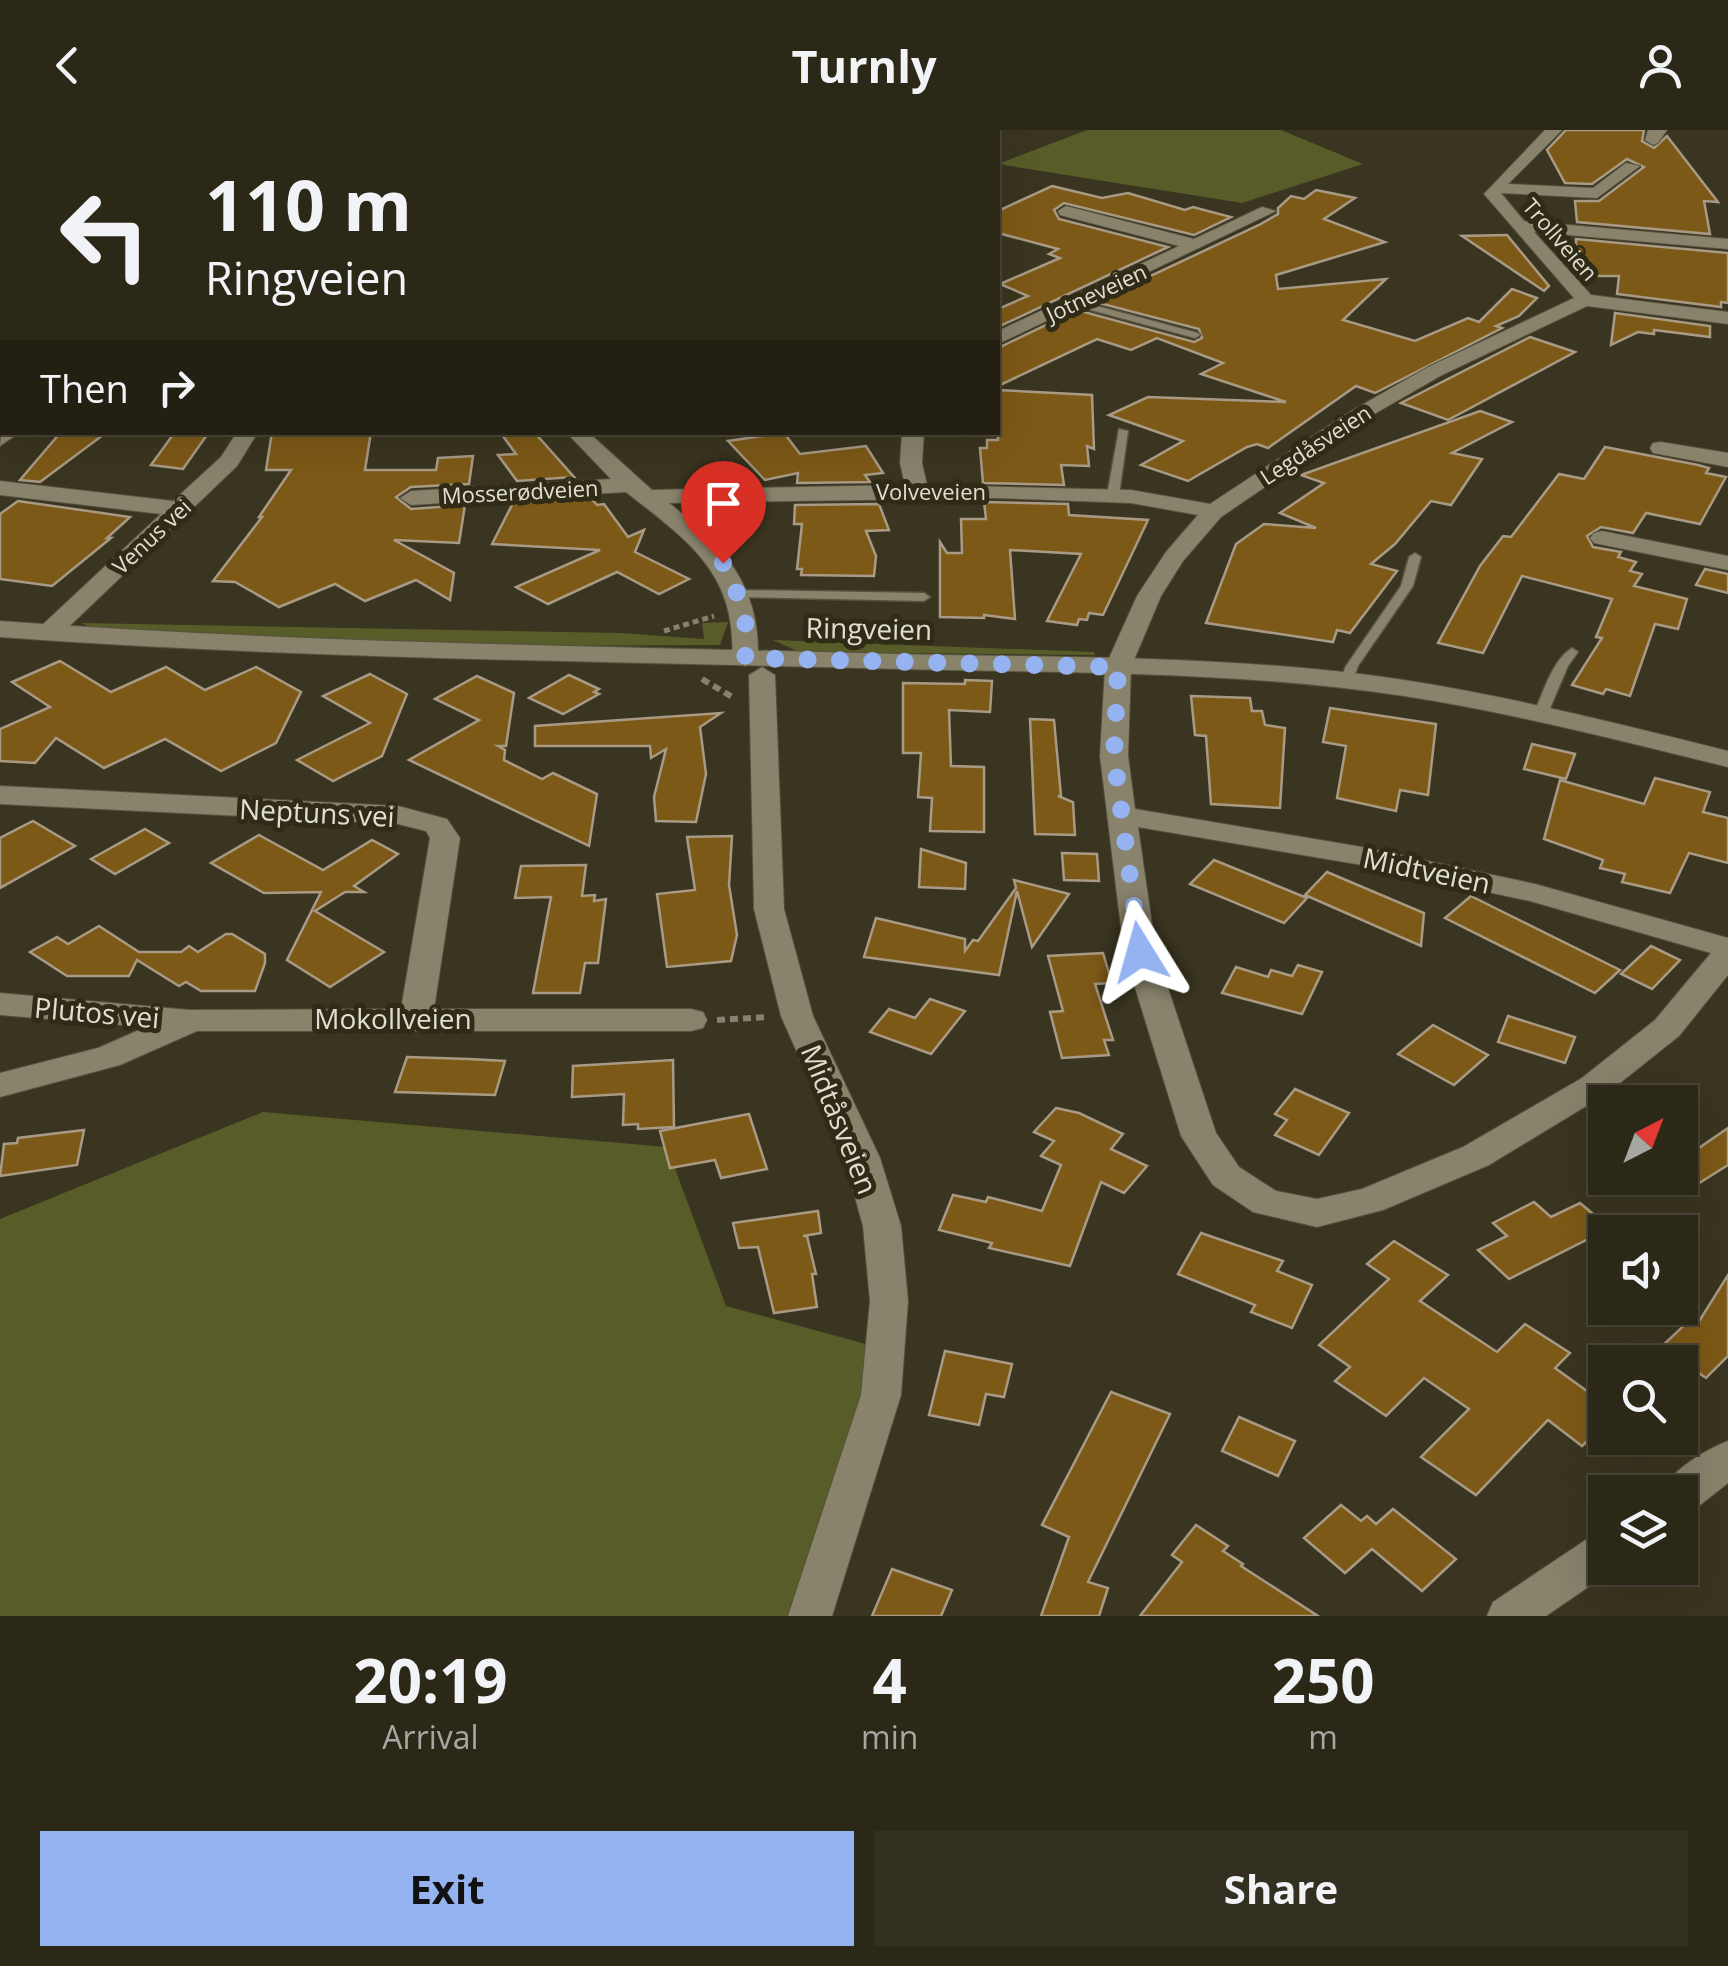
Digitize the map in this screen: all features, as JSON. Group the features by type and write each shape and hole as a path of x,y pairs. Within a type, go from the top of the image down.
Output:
{"street":[{"name":"Trollveien","path":"1554,130 1492,194 1584,300 1728,318"},
{"name":"Trollveien","path":"1495,188 1598,193 1632,166"},
{"name":"Jotneveien","path":"1066,211 1194,245"},
{"name":"Jotneveien","path":"1000,337 1268,212"},
{"path":"1522,226 1728,244"},
{"name":"Legdåsveien","path":"1118,667 1149,596 1174,557 1213,512 1355,417 1419,380 1584,300"},
{"name":"Venus vei","path":"47,634 230,461 246,435"},
{"name":"Mosserødveien","path":"579,435 723,563 741,601"},
{"path":"914,435 911,463 917,490"},
{"path":"1661,448 1728,460"},
{"path":"0,488 180,510"},
{"name":"Volveveien","path":"639,491 917,490 1113,496 1179,503 1213,512"},
{"name":"Mosserødveien","path":"411,498 639,491"},
{"path":"1602,538 1728,563"},
{"path":"741,601 757,680"},
{"name":"Ringveien","path":"0,629 757,680 1118,667 1347,680 1541,713 1728,759"},
{"path":"1118,667 1114,756 1140,952 1199,1136 1226,1176 1266,1202 1317,1213 1370,1201 1476,1156 1594,1086 1667,1028 1728,951"},
{"name":"Midtåsveien","path":"757,680 768,909 797,1016 862,1158 882,1226 889,1300 881,1395 863,1461 810,1616"},
{"name":"Neptuns vei","path":"0,796 398,815 437,826 445,838 416,1018"},
{"name":"Midtveien","path":"1121,815 1362,856 1516,888 1728,951"},
{"name":"Plutos vei","path":"0,1004 193,1020"},
{"name":"Mokollveien","path":"0,1085 108,1057 193,1020 691,1020"},
{"path":"1698,1482 1728,1459"},
{"path":"1509,1616 1588,1563"}],"lane":[{"path":"1075,302 1195,335"},
{"path":"1113,496 1123,430"},
{"path":"1347,680 1352,666 1406,586 1416,556"},
{"path":"741,601 924,597"},
{"path":"1541,713 1562,665 1572,652"}],"path":[{"path":"662,632 741,601"},
{"path":"693,673 725,693 757,680"},
{"path":"691,1020 797,1016"}],"green space":[{"path":"1087,130 1281,130 1363,164 1242,203 1000,163"},
{"path":"728,622 720,645 318,647 97,630 81,623 621,633 704,639 702,623"},
{"path":"773,640 1094,652 1095,655 799,652"},
{"path":"263,1112 667,1147 726,1306 888,1350 810,1616 0,1616 0,1219"}],"building":[{"path":"1566,130 1644,130 1642,141 1654,148 1667,136 1718,202 1704,201 1710,234 1577,222 1575,201 1599,201 1644,167 1627,159 1592,184 1565,183 1547,150"},
{"path":"1052,186 1102,198 1128,193 1185,210 1193,207 1231,217 1194,235 1064,203 1054,210 1059,219 1168,247 1000,326 1000,308 1028,296 1000,284 1060,258 1049,254 1058,249 1000,234 1000,210"},
{"path":"1316,190 1355,198 1324,219 1385,242 1276,275 1278,289 1386,279 1343,320 1415,341 1468,318 1479,322 1512,289 1537,298 1519,316 1496,326 1502,328 1375,393 1356,386 1268,448 1257,444 1247,447 1188,481 1141,465 1183,441 1109,415 1148,397 1286,402 1201,374 1223,363 1157,338 1131,350 1097,339 1000,385 1000,347 1077,310 1194,342 1202,338 1199,329 1095,302 1259,225 1278,214 1278,208 1291,196 1304,199"},
{"path":"1507,235 1549,286 1544,291 1462,236"},
{"path":"1576,239 1728,253 1728,303 1721,302 1721,307 1617,294 1619,276 1579,276 1575,272"},
{"path":"1615,313 1710,326 1710,337 1654,330 1654,334 1638,332 1611,345"},
{"path":"1530,337 1575,352 1448,420 1401,403"},
{"path":"1000,390 1092,395 1094,449 1087,446 1089,466 1061,465 1064,485 983,483 980,448 987,448 987,440 998,440"},
{"path":"1480,411 1512,422 1452,453 1482,459 1451,505 1431,501 1395,544 1371,564 1397,571 1350,633 1337,630 1333,642 1206,623 1236,544 1264,524 1316,528 1280,513 1324,483 1301,475"},
{"path":"58,435 103,435 40,482 20,480"},
{"path":"173,435 207,435 183,469 151,465"},
{"path":"272,435 371,435 365,470 436,470 438,458 473,456 469,484 411,487 396,497 411,509 465,505 459,543 394,540 454,573 450,600 416,580 365,601 335,584 279,607 235,582 213,581 262,517 291,470 266,470"},
{"path":"502,435 537,435 574,477 517,481 498,455 516,454"},
{"path":"786,435 800,454 866,446 883,473 865,475 870,482 797,483 798,473 765,480 728,441"},
{"path":"1605,447 1698,465 1709,468 1706,473 1726,477 1700,524 1646,513 1633,533 1601,527 1587,536 1593,547 1621,552 1618,557 1636,562 1630,571 1642,574 1634,586 1687,599 1678,629 1655,624 1630,696 1606,689 1603,694 1572,685 1602,638 1596,637 1612,599 1522,576 1483,653 1438,643 1480,566 1503,536 1511,537 1559,474 1584,479"},
{"path":"591,498 597,505 604,504 628,537 644,530 635,552 689,579 659,594 617,572 548,604 516,587 600,550 492,544 513,503"},
{"path":"18,501 130,517 107,538 111,538 52,586 0,579 0,514"},
{"path":"984,502 1068,504 1069,515 1148,520 1103,615 1089,613 1087,620 1079,619 1077,625 1047,621 1081,554 1010,550 1015,619 984,615 940,617 940,542 947,553 962,553 961,519 986,519"},
{"path":"879,504 889,530 866,531 876,556 874,576 801,575 802,569 797,569 802,524 794,524 795,505"},
{"path":"1705,569 1728,574 1728,593 1696,585"},
{"path":"60,661 111,692 166,667 205,690 256,667 301,692 276,743 221,771 165,739 104,768 56,738 35,763 0,761 0,729 50,707 12,682"},
{"path":"370,674 407,694 382,756 333,781 297,760 370,723 323,696"},
{"path":"569,675 599,689 594,692 599,694 563,714 529,698"},
{"path":"477,676 514,693 506,746 498,746 505,750 504,760 542,779 553,773 597,794 589,846 409,760 479,720 435,699"},
{"path":"965,680 992,681 990,712 949,710 951,766 984,767 984,832 930,831 932,798 918,797 921,753 903,753 903,683 965,684"},
{"path":"1191,696 1250,698 1252,711 1262,711 1265,725 1285,728 1280,808 1211,804 1206,736 1195,735"},
{"path":"1330,708 1436,724 1428,795 1400,790 1396,811 1337,798 1346,746 1323,742"},
{"path":"721,713 700,727 706,774 696,822 656,821 654,797 666,749 651,758 650,746 535,746 535,726"},
{"path":"1030,719 1054,720 1058,796 1073,802 1075,835 1035,834"},
{"path":"1532,744 1575,754 1566,779 1524,769"},
{"path":"1655,778 1710,792 1703,812 1728,818 1728,863 1689,853 1670,893 1622,882 1625,874 1600,868 1603,860 1544,839 1560,780 1644,804"},
{"path":"33,821 75,846 0,888 0,838"},
{"path":"145,829 169,843 115,874 91,859"},
{"path":"259,835 323,870 372,840 398,854 354,886 364,892 345,892 315,911 384,952 330,987 287,960 321,892 264,893 211,863"},
{"path":"732,836 729,885 737,935 731,961 667,967 657,894 695,890 687,837"},
{"path":"921,849 966,863 965,889 919,887"},
{"path":"1062,853 1097,854 1099,881 1064,880"},
{"path":"1214,860 1307,898 1284,923 1190,884"},
{"path":"586,865 582,896 595,895 594,901 606,899 598,963 585,963 580,993 533,993 551,897 515,898 521,866"},
{"path":"1327,872 1424,913 1421,946 1305,895"},
{"path":"1014,880 1069,894 1032,947 1017,891 999,975 864,957 876,918 965,939 965,951 973,940 978,941 1016,888"},
{"path":"1471,896 1620,970 1595,993 1445,918"},
{"path":"99,926 139,952 181,952 189,946 198,952 232,934 265,954 265,963 255,991 201,991 186,982 179,986 137,960 129,976 67,976 30,952 57,937 68,944"},
{"path":"1651,946 1680,960 1652,989 1621,974"},
{"path":"1103,953 1112,983 1095,984 1113,1040 1104,1040 1109,1055 1062,1058 1050,1012 1063,1011 1048,956"},
{"path":"1298,965 1322,972 1302,1014 1222,993 1236,967 1268,977 1271,970 1292,976"},
{"path":"930,999 965,1011 931,1054 870,1032 889,1009 915,1018"},
{"path":"1508,1016 1575,1037 1565,1063 1498,1042"},
{"path":"1433,1025 1488,1055 1454,1085 1398,1054"},
{"path":"407,1057 505,1061 495,1095 395,1092"},
{"path":"673,1060 674,1127 638,1129 638,1124 623,1125 624,1094 572,1097 573,1066"},
{"path":"1295,1089 1349,1113 1319,1155 1275,1135 1287,1120 1275,1114"},
{"path":"1056,1108 1079,1113 1123,1134 1111,1149 1147,1166 1124,1193 1101,1182 1070,1266 989,1248 992,1243 939,1230 953,1195 986,1202 988,1197 1042,1211 1061,1165 1041,1156 1054,1141 1034,1132"},
{"path":"749,1114 767,1169 721,1178 715,1160 670,1168 660,1131"},
{"path":"1728,1128 1728,1165 1698,1184 1698,1149"},
{"path":"84,1130 77,1165 0,1176 4,1144 17,1143 18,1138"},
{"path":"1534,1202 1551,1217 1580,1203 1594,1215 1588,1215 1588,1239 1509,1279 1478,1250 1507,1236 1493,1223"},
{"path":"818,1211 821,1233 803,1236 807,1236 816,1274 812,1274 817,1307 774,1313 758,1247 739,1248 733,1223"},
{"path":"1201,1233 1283,1261 1277,1271 1312,1285 1292,1328 1251,1312 1255,1305 1178,1274"},
{"path":"1394,1241 1448,1275 1420,1301 1497,1352 1525,1324 1570,1353 1555,1368 1588,1392 1588,1441 1582,1446 1548,1420 1476,1495 1421,1457 1469,1409 1424,1378 1386,1416 1335,1381 1350,1367 1319,1345 1389,1279 1367,1264"},
{"path":"1728,1275 1728,1356 1706,1378 1698,1372 1698,1345 1663,1345 1685,1325 1698,1323"},
{"path":"945,1351 1012,1364 1004,1397 986,1394 979,1425 929,1415"},
{"path":"1111,1392 1170,1414 1088,1582 1108,1588 1099,1616 1041,1616 1069,1537 1042,1525"},
{"path":"1239,1417 1295,1441 1278,1476 1222,1451"},
{"path":"1341,1505 1361,1521 1367,1516 1376,1524 1393,1509 1456,1559 1422,1591 1372,1549 1345,1573 1304,1538"},
{"path":"1196,1525 1228,1546 1223,1551 1241,1566 1318,1616 1140,1616 1182,1562 1172,1555"},
{"path":"892,1569 952,1590 941,1616 872,1616"}],"route":[{"path":"723,563 744,608 748,636 745,658 1118,667 1114,756 1140,952"}]}
